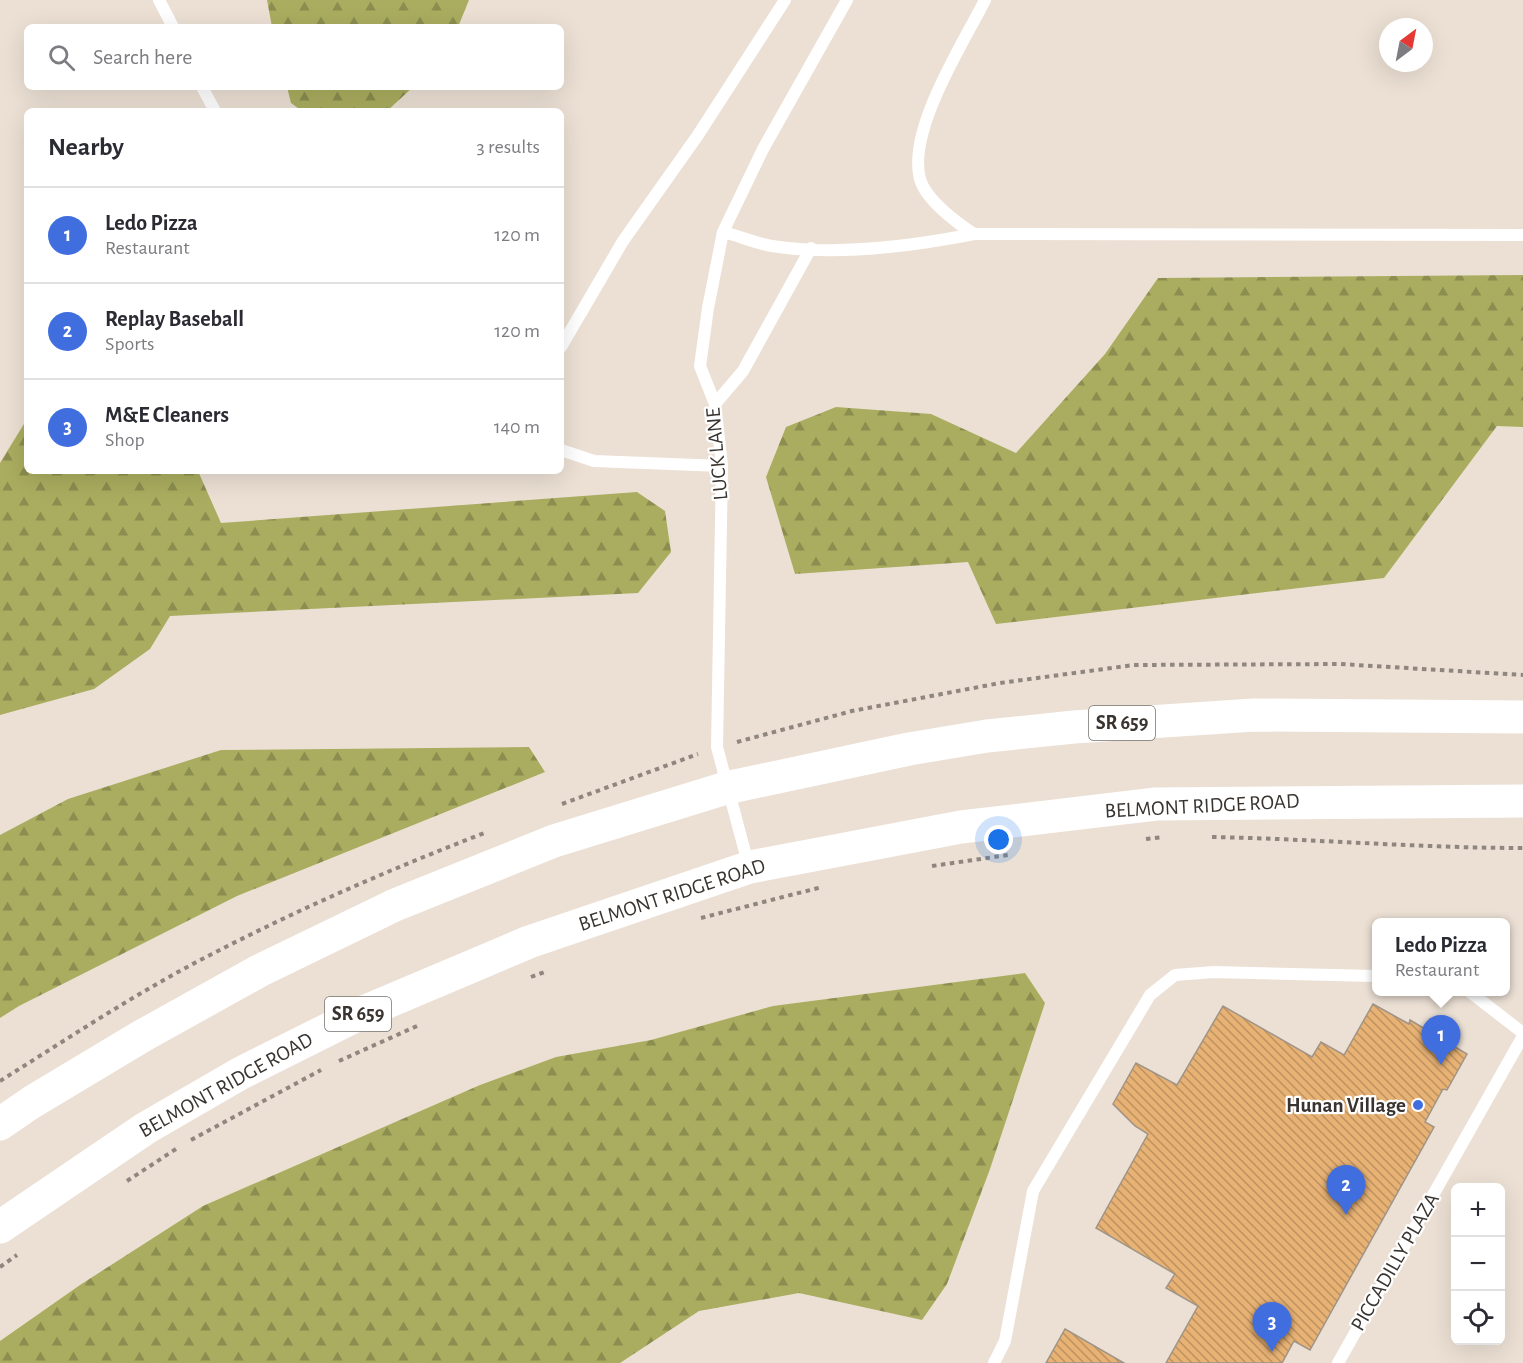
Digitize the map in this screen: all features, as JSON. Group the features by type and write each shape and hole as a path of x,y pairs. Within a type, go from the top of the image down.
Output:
{"main road":[{"name":"SR 659","path":"0,1124 32,1102 259,971 395,905 554,841 726,788 909,749 987,736 1086,726 1254,715 1523,717"},
{"name":"BELMONT RIDGE ROAD","path":"0,1227 146,1128 241,1074 359,1014 529,942 750,867 961,827 1156,804 1523,801"}],"lane":[{"path":"159,0 171,24"},
{"path":"564,342 622,242 698,135 785,0"},
{"name":"LUCK LANE","path":"750,867 726,788 717,747 722,466 715,404 700,366 708,308 723,232 763,149 847,0"},
{"path":"974,234 947,217 921,181 918,153 927,115 985,0"},
{"path":"204,90 213,108"},
{"path":"723,232 772,246 840,249 928,243 974,234 1523,235"},
{"path":"715,404 743,371 811,248"},
{"path":"564,451 594,461 722,466"},
{"path":"994,1363 1005,1341 1033,1191 1150,995 1175,975 1214,972 1372,976"},
{"path":"1475,996 1523,1034"},
{"name":"PICCADILLY PLAZA","path":"1338,1363 1523,1034"}],"path":[{"path":"1138,839 1173,836"},
{"path":"1208,837 1290,838 1433,848 1523,848"},
{"path":"927,867 1010,854"},
{"path":"691,922 824,886"},
{"path":"529,978 550,970"},
{"path":"123,1184 183,1144 330,1065 424,1022"},
{"path":"0,1268 25,1248"}],"green space":[{"path":"267,0 469,0 459,24 271,24"},
{"path":"288,90 410,90 390,108 298,108 291,103"},
{"path":"1523,275 1523,427 1497,426 1384,578 996,624 968,562 795,574 766,477 786,427 836,407 931,414 1016,453 1105,354 1158,278"},
{"path":"24,424 24,474 199,474 221,523 637,492 665,511 671,552 638,593 170,616 150,649 94,689 0,715 0,463"},
{"path":"529,747 545,772 237,896 19,1006 0,1018 0,835 68,799 221,750"},
{"path":"1025,973 1045,1003 990,1169 947,1284 922,1320 799,1293 699,1311 620,1363 0,1363 0,1341 80,1285 203,1206 480,1085 556,1057 651,1040 773,1006"}],"building":[{"path":"1373,1004 1409,1024 1410,1020 1467,1054 1447,1090 1443,1089 1425,1122 1434,1127 1310,1350 1294,1341 1282,1363 1166,1363 1198,1306 1166,1288 1175,1274 1096,1228 1148,1134 1135,1126 1113,1104 1136,1063 1177,1085 1223,1006 1312,1057 1321,1042 1344,1055"},
{"path":"1065,1329 1124,1363 1046,1363"}],"place":[{"name":"Ledo Pizza","path":"1441,1065"},
{"name":"Hunan Village","path":"1418,1105"},
{"name":"Replay Baseball","path":"1346,1215"},
{"name":"M&E Cleaners","path":"1272,1352"}]}
